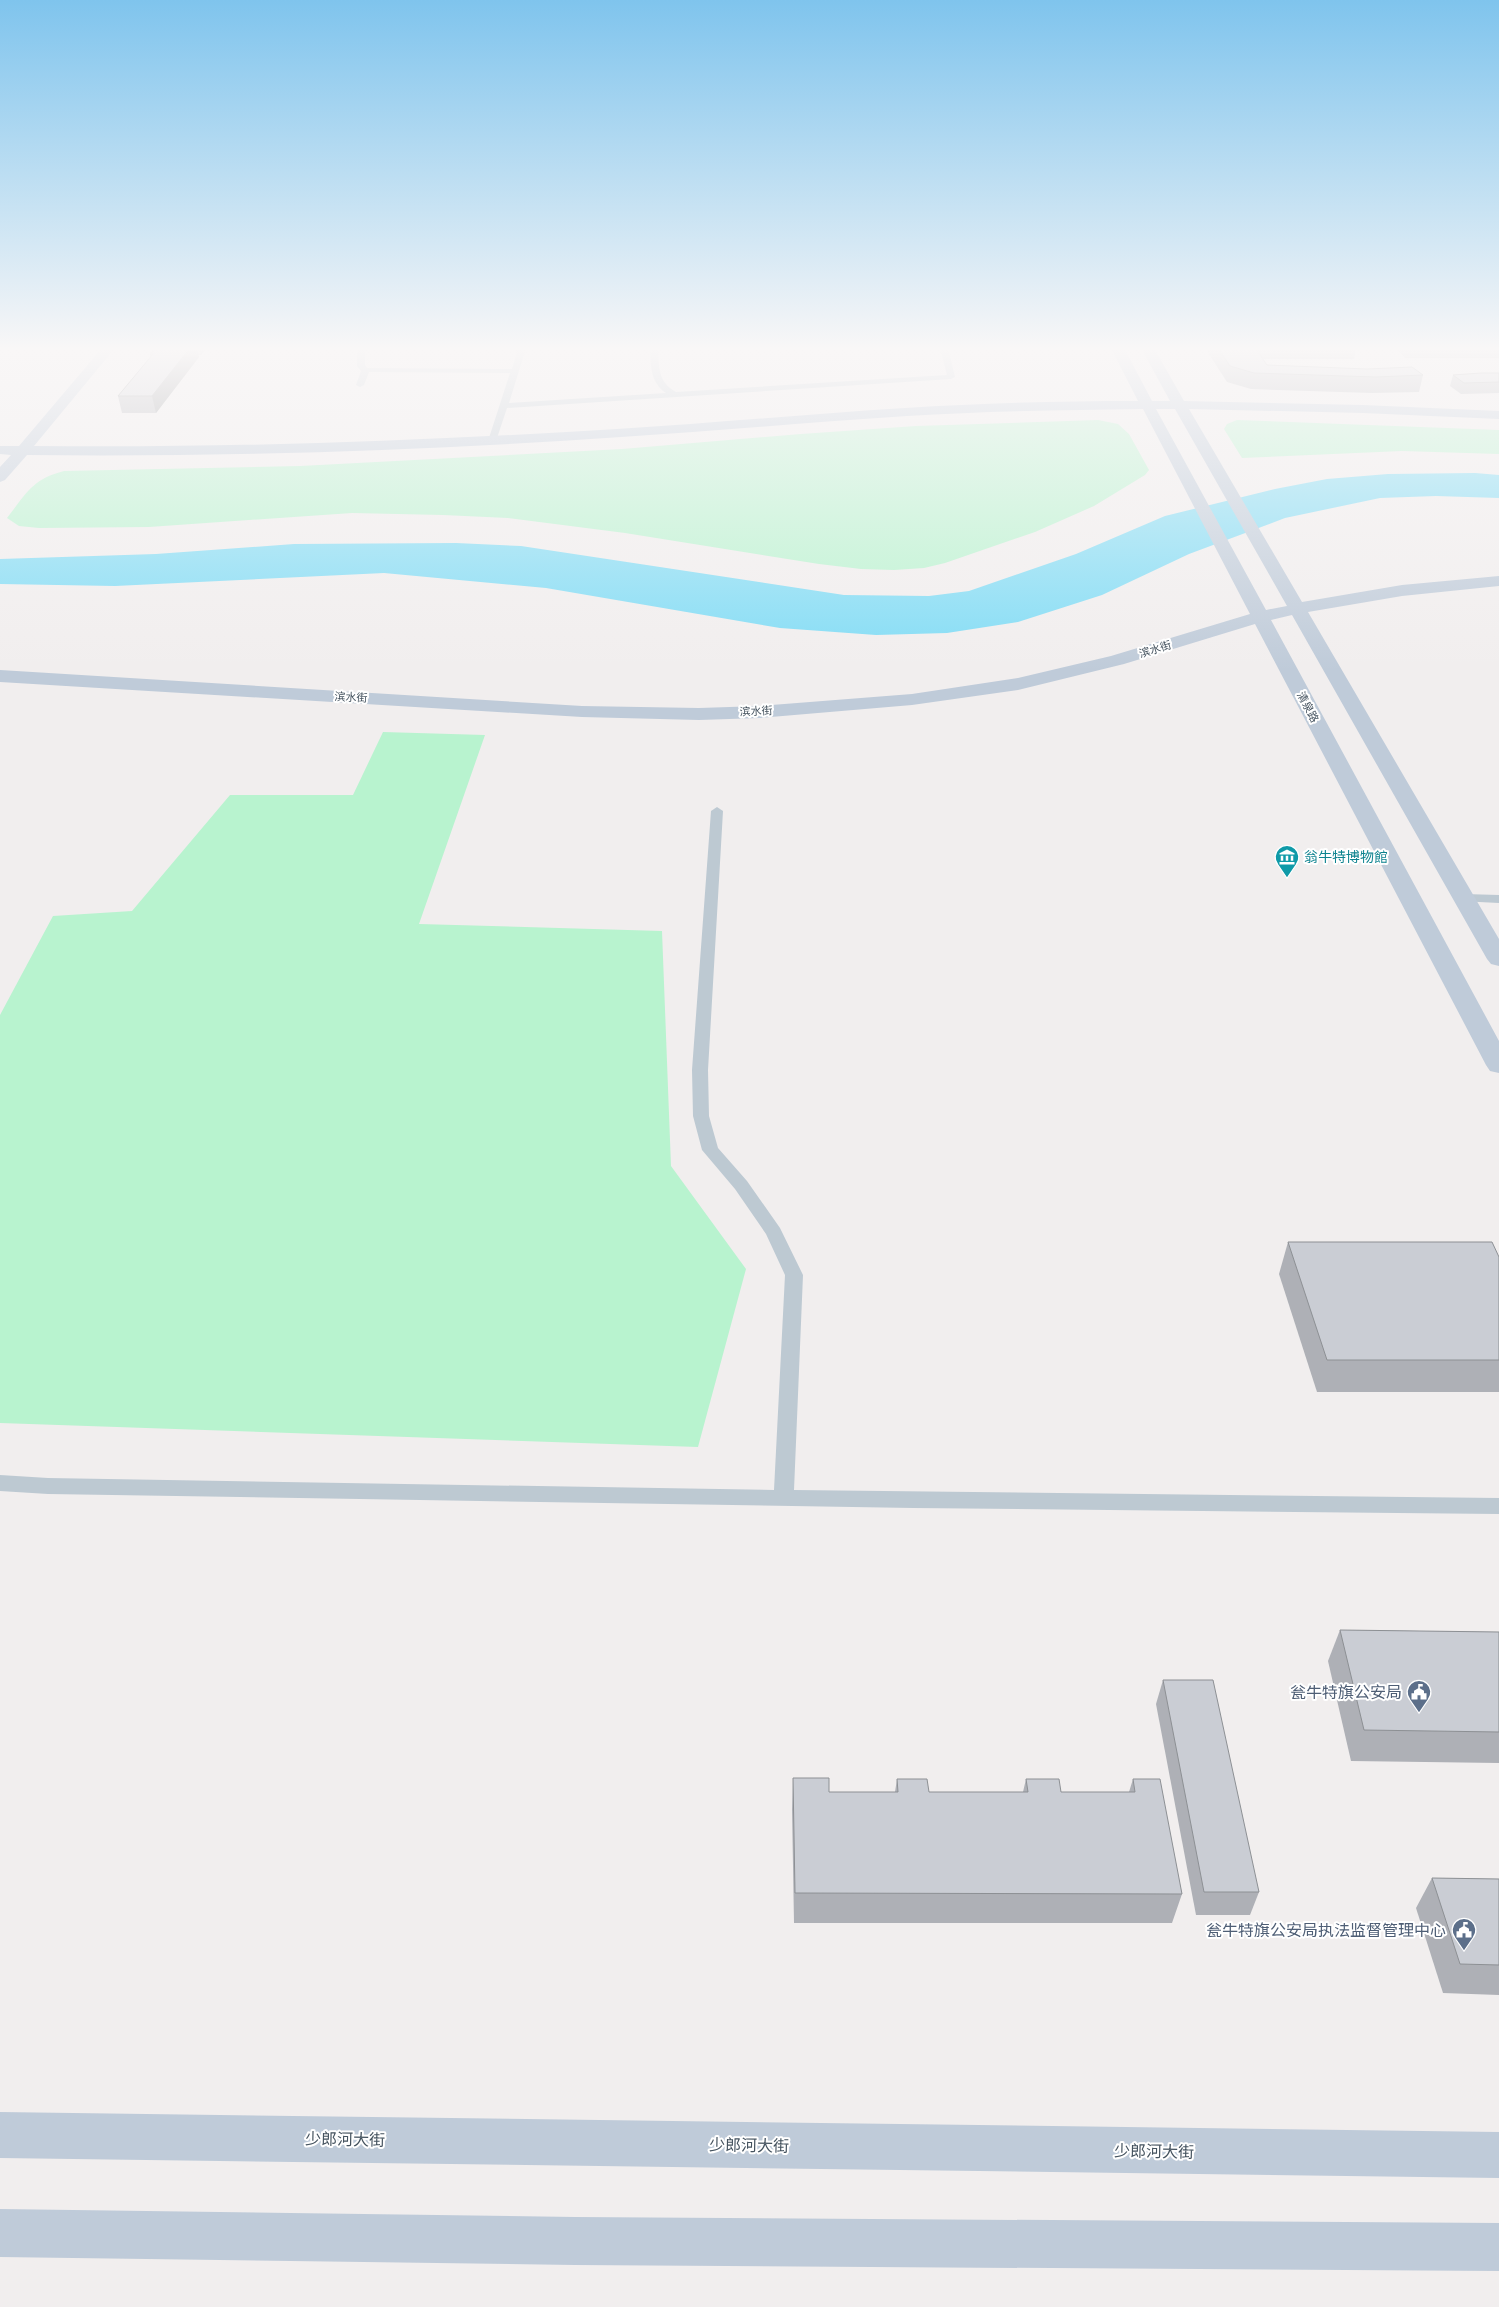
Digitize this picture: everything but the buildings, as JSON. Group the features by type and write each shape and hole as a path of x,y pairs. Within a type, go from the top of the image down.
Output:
{"street":[{"path":"0,477 19,456"},
{"path":"78,456 159,458 255,456"},
{"name":"清泉路","path":"1175,456 1499,1065"},
{"path":"1209,456 1499,959"},
{"name":"滨水街","path":"0,676 598,712 698,714 842,706 1004,687 1056,676 1146,652 1258,612 1408,580 1499,572"},
{"name":"滨水街","path":"1294,604 1339,600 1414,589 1499,581"},
{"name":"滨水街","path":"0,667 595,701 685,703 772,700 928,686 990,678 1045,668 1095,655 1232,612 1258,612"},
{"name":"少郎河大街","path":"0,2134 1499,2155"},
{"path":"0,2233 575,2241 1499,2247"}],"lane":[{"path":"717,811 700,1070 701,1116 710,1150 742,1185 774,1232 794,1275 784,1498"},
{"path":"1464,898 1499,898"},
{"path":"0,1483 58,1486 784,1498 1499,1506"}],"green space":[{"path":"496,456 1141,456 1149,470 1145,475 1094,506 1035,532 945,563 924,568 894,570 861,569 819,564 625,533 508,518 352,513 149,527 39,528 19,526 7,518 37,483 53,474 64,471 300,466"},
{"path":"1241,456 1295,456 1242,458"},
{"path":"383,732 485,735 419,924 662,931 671,1166 746,1269 698,1447 0,1423 0,1015 53,916 132,911 230,795 353,795"}],"water":[{"path":"1475,473 1499,475 1499,498 1436,496 1380,498 1285,518 1189,554 1102,595 1018,622 947,633 876,635 780,628 546,588 384,573 115,586 0,584 0,559 156,554 294,544 456,543 521,546 844,595 929,596 969,591 1076,554 1165,516 1275,489 1327,479 1388,474"}],"place":[{"name":"翁牛特博物館","path":"1287,878"},
{"name":"瓮牛特旗公安局","path":"1419,1713"},
{"name":"瓮牛特旗公安局执法监督管理中心","path":"1464,1951"}]}
